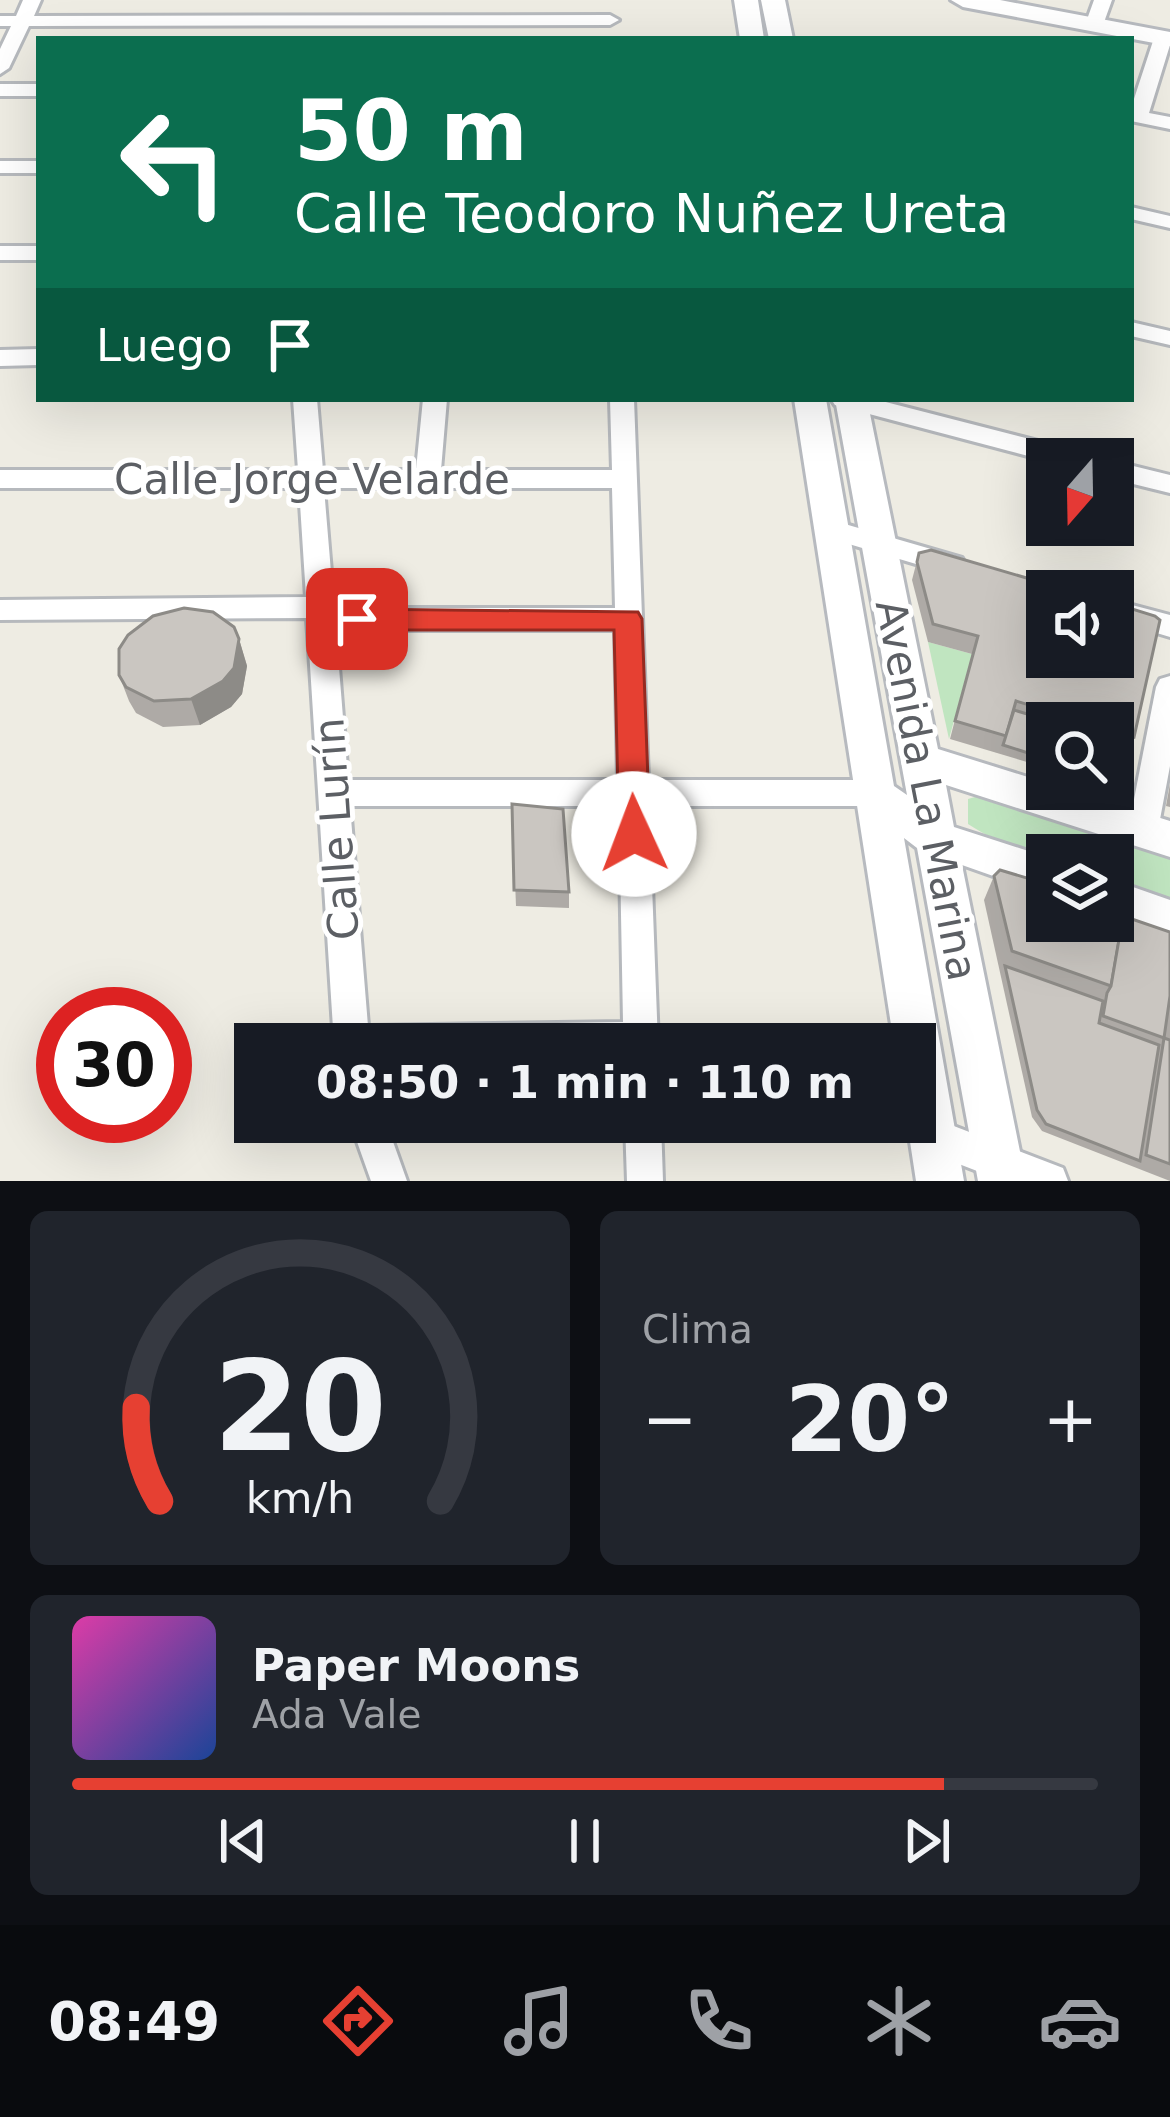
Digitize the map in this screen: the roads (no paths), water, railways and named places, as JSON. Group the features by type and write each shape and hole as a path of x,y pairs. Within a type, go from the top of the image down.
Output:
{"street":[{"path":"0,68 32,0"},
{"path":"746,0 752,36"},
{"path":"773,0 780,36"},
{"path":"963,0 1099,12"},
{"path":"1033,0 1099,12 1168,34 1135,116 1170,123"},
{"path":"0,21 610,20"},
{"path":"0,90 36,90"},
{"path":"0,166 36,167"},
{"path":"1134,214 1170,221"},
{"path":"0,253 36,253"},
{"path":"1134,330 1170,338"},
{"path":"0,358 36,357"},
{"name":"Calle Lurín","path":"304,402 350,1023"},
{"path":"428,479 435,402"},
{"path":"622,402 639,1023"},
{"name":"Avenida La Marina","path":"810,402 913,1023"},
{"name":"Avenida La Marina","path":"848,402 1000,1171"},
{"path":"856,402 1026,447"},
{"path":"1134,475 1170,484"},
{"name":"Calle Jorge Velarde","path":"0,479 624,479"},
{"path":"831,530 984,574"},
{"path":"0,610 628,619"},
{"path":"1134,616 1170,626"},
{"path":"334,793 873,793 920,760 1156,835 1170,687"},
{"path":"873,793 937,838 1026,869"},
{"path":"1134,906 1170,919"},
{"path":"936,1138 1000,1171 1050,1181"},
{"path":"375,1143 388,1181"},
{"path":"643,1143 644,1181"},
{"name":"Avenida La Marina","path":"933,1143 940,1181"}]}
